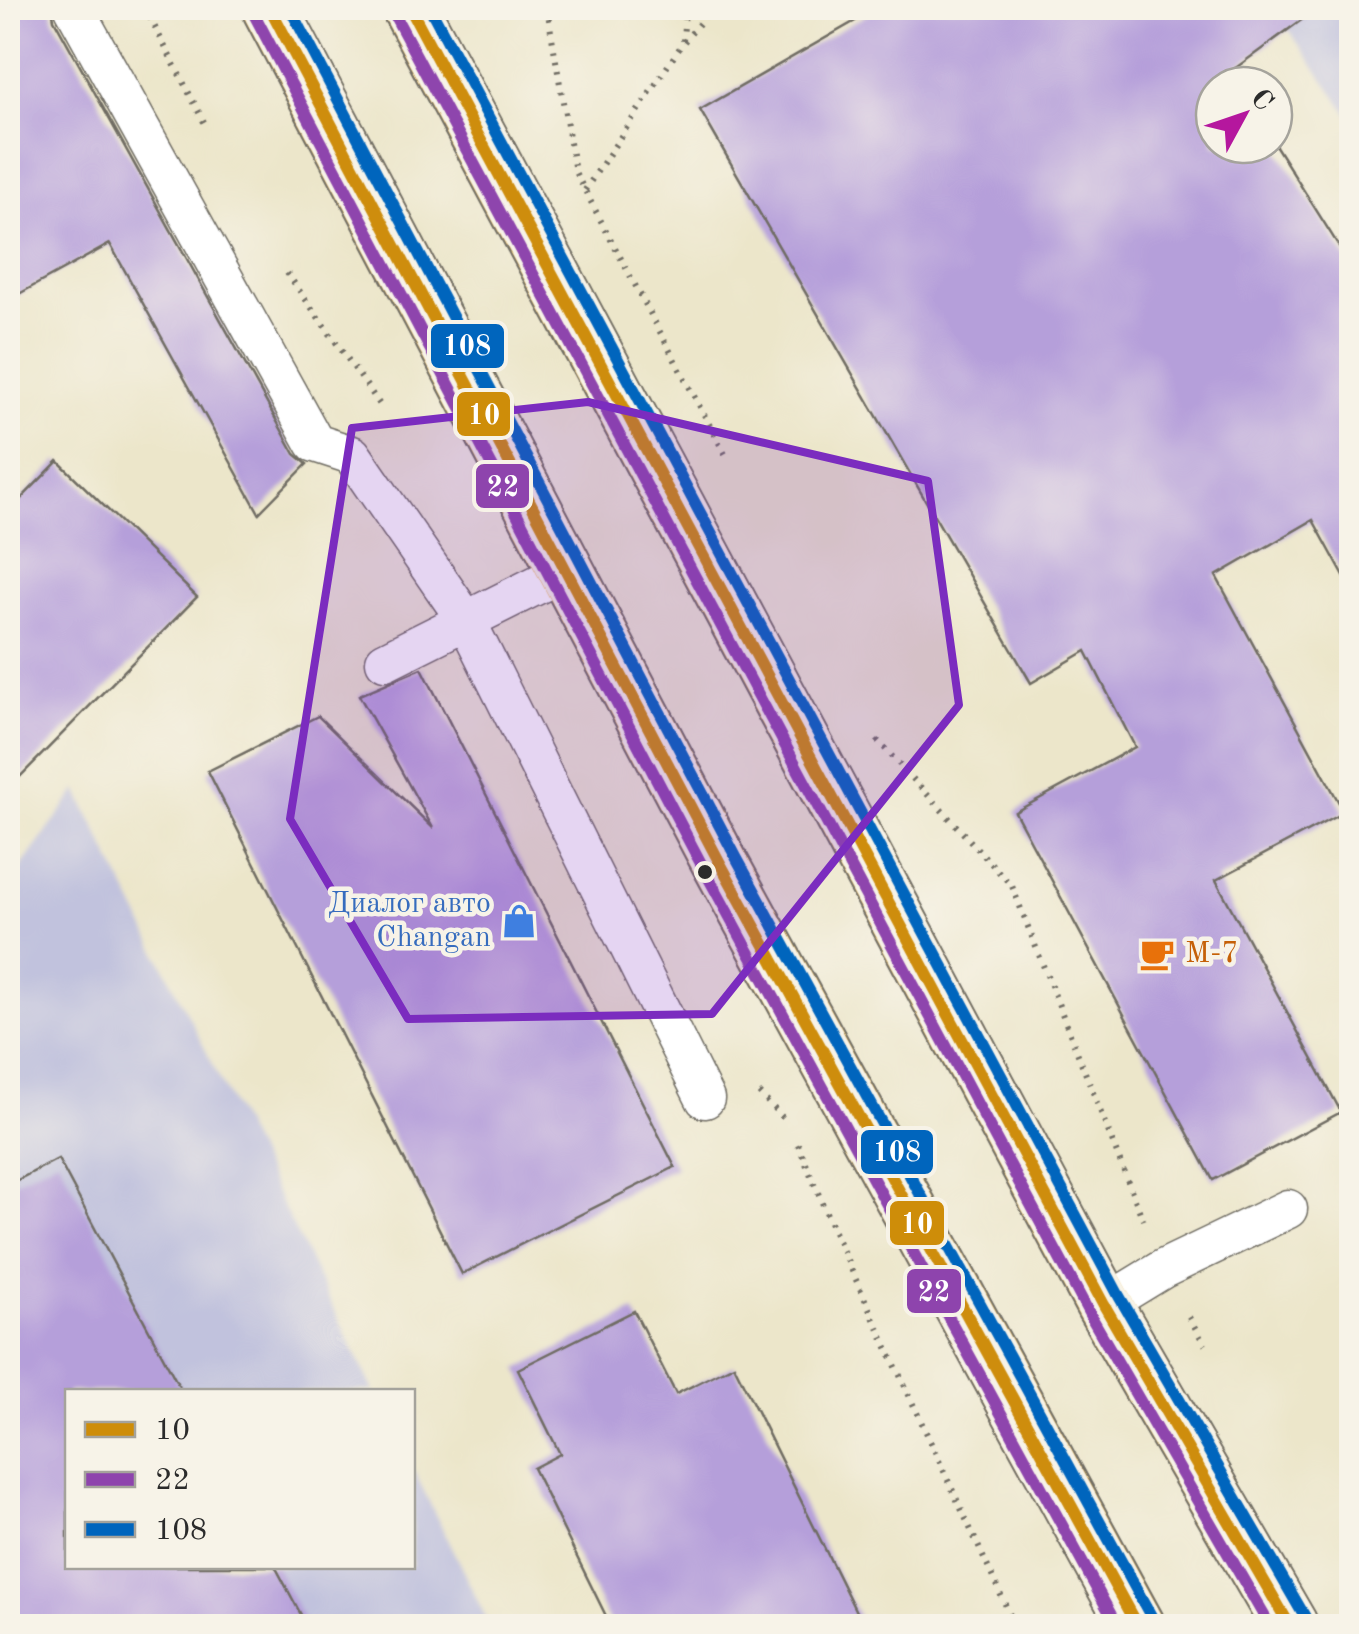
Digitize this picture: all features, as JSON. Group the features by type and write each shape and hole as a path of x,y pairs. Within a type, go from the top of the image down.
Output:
{"main road":[{"path":"270,8 731,882 1134,1626"},
{"path":"410,8 1104,1306 1290,1626"}],"lane":[{"path":"74,8 315,443 352,455 466,620 705,1099"},
{"path":"384,661 565,571"},
{"path":"1104,1306 1163,1269 1288,1209"}],"path":[{"path":"145,8 209,131"},
{"path":"546,8 575,172 728,460"},
{"path":"683,44 685,8"},
{"path":"585,190 683,44 712,8"},
{"path":"867,730 1012,886 1163,1269 1207,1348"}],"highlighted area":[{"path":"588,402 928,481 959,705 712,1014 408,1019 290,819 352,428"}],"shaded area":[{"path":"1273,8 1351,8 1351,118"},
{"path":"77,790 373,1389 65,1389 65,1569 415,1569 415,1473 490,1626 8,1626 8,885"}],"building":[{"path":"8,8 52,8 54,19 295,454 307,464 259,513 110,244 8,300"},
{"path":"878,8 1318,8 1240,65 1194,65 1194,165 1288,165 1352,267 1352,591 1313,520 1216,576 1344,812 1216,880 1341,1112 1213,1180 1015,812 1135,747 1086,651 1031,683 700,110"},
{"path":"58,461 197,597 8,789 8,512"},
{"path":"422,668 675,1167 462,1274 208,771 318,716 433,828 359,695"},
{"path":"58,1159 180,1389 65,1389 65,1569 277,1569 307,1626 8,1626 8,1185"},
{"path":"634,1311 676,1394 734,1365 863,1626 611,1626 533,1468 560,1454 518,1369"}],"transit line":[{"name":"10","path":"270,8 721,865 1137,1626"},
{"name":"108","path":"290,8 736,857 1152,1618"},
{"name":"10","path":"410,8 1104,1305 1290,1626"},
{"name":"108","path":"430,8 1119,1296 1305,1617"},
{"name":"22","path":"255,16 706,873 1117,1626"},
{"name":"22","path":"395,16 1089,1313 1270,1626"}],"place":[{"name":"Диалог авто Changan","path":"519,921"},
{"name":"М-7","path":"1157,954"}]}
